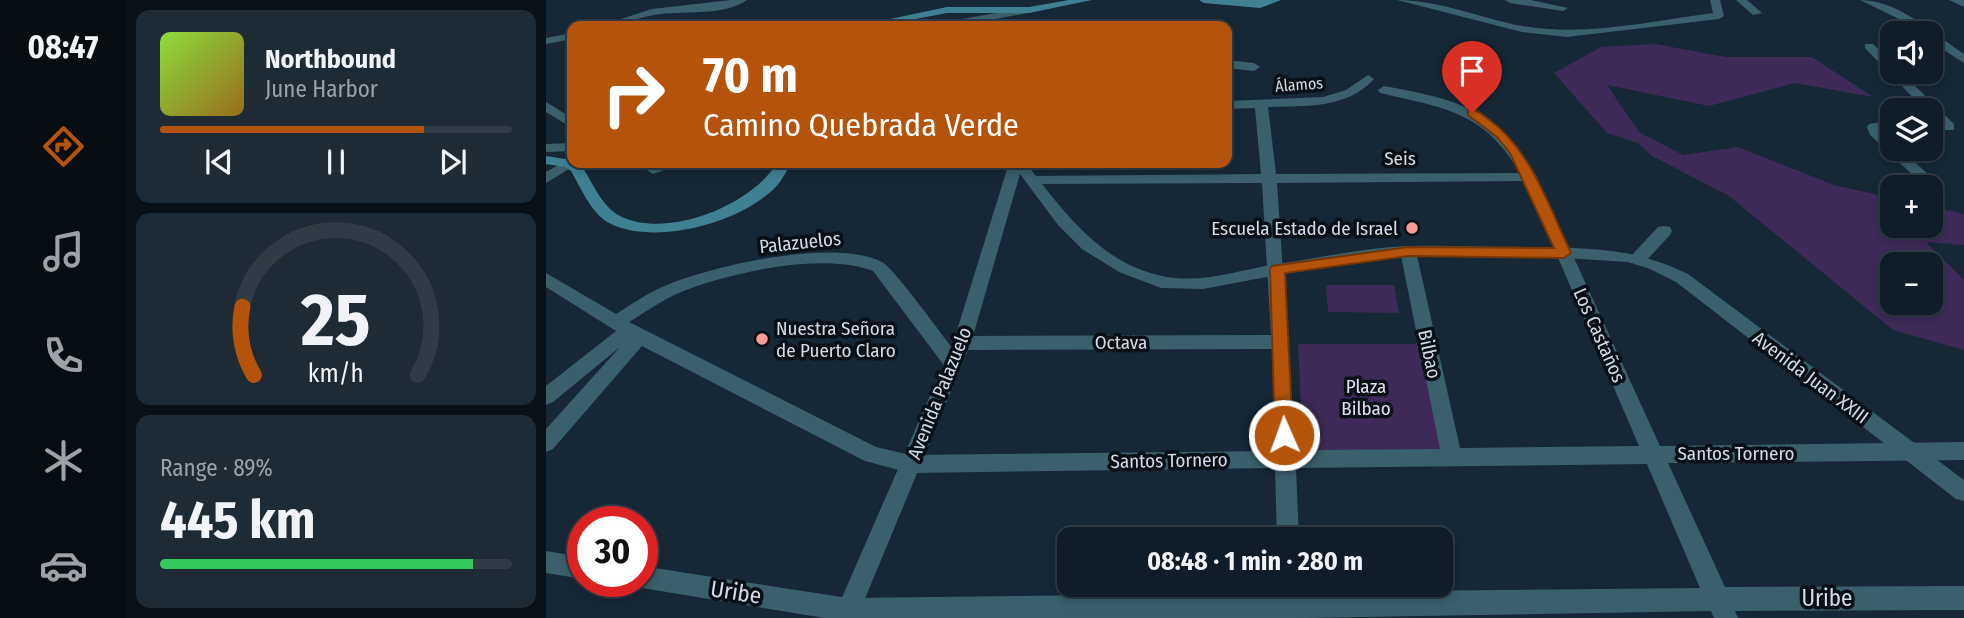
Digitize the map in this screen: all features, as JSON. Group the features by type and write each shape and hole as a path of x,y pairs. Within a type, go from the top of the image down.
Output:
{"main road":[{"path":"890,21 956,9 1029,10 1087,0"},
{"path":"1204,0 1260,5 1276,0"},
{"path":"546,160 567,163"},
{"path":"576,168 614,219 632,226 657,227 695,222 734,208 769,185 781,168"}],"street":[{"path":"622,21 652,12 726,5 742,0"},
{"path":"1402,0 1522,29 1567,34 1719,16 1714,0"},
{"path":"1510,0 1563,8"},
{"path":"1741,0 1757,13"},
{"path":"1865,0 1908,21"},
{"path":"1954,0 1964,5"},
{"path":"968,21 1029,10"},
{"path":"546,41 567,37"},
{"path":"1943,45 1964,59"},
{"path":"1869,46 1880,57"},
{"path":"1232,65 1254,67"},
{"name":"Álamos","path":"1232,104 1324,101 1339,98 1368,79"},
{"path":"1906,84 1949,127"},
{"name":"Los Castaños","path":"1384,90 1426,98 1472,113 1502,134 1516,152 1530,177 1721,608"},
{"path":"1261,104 1277,269 1288,527"},
{"path":"546,106 567,121"},
{"path":"1880,127 1874,128 1880,138"},
{"path":"1943,127 1964,128"},
{"path":"546,148 567,147"},
{"path":"1906,161 1921,175"},
{"path":"546,179 567,164"},
{"name":"Avenida Palazuelo","path":"846,614 962,343 1015,168"},
{"path":"1021,168 1075,234 1105,257 1146,278 1190,284 1408,251 1564,253 1647,262 1664,231"},
{"name":"Seis","path":"1032,180 1530,177"},
{"name":"Bilbao","path":"1408,251 1452,457"},
{"name":"Palazuelos","path":"628,330 654,299 690,283 775,265 853,258 869,261 879,267 953,363"},
{"name":"Avenida Juan XXIII","path":"1647,262 1682,278 1964,492"},
{"name":"Santos Tornero","path":"546,279 628,330 872,455 910,464 1964,450"},
{"path":"546,397 628,330"},
{"path":"546,443 628,330"},
{"name":"Octava","path":"962,343 1280,341"},
{"path":"546,562 567,565"},
{"name":"Uribe","path":"658,580 846,614 1290,603 1721,608 1964,598"}],"green space":[{"path":"1655,44 1726,57 1812,57 1873,97 1795,83 1709,106 1607,85 1639,132 1683,155 1738,147 1834,185 1880,195 1880,238 1943,238 1943,209 1964,214 1964,245 1926,242 1936,252 1880,252 1880,315 1943,315 1943,259 1964,280 1964,350 1893,330 1729,196 1652,156 1638,143 1607,133 1554,73 1601,47"},
{"path":"1326,285 1394,285 1399,313 1328,312"},
{"name":"Plaza Bilbao","path":"1298,344 1420,344 1442,449 1303,450"}],"place":[{"name":"Escuela Estado de Israel","path":"1412,228"},
{"name":"Nuestra Señora de Puerto Claro","path":"762,339"}],"route":[{"path":"1284,435 1277,269 1408,251 1564,253 1516,152 1502,134 1472,113"}]}
